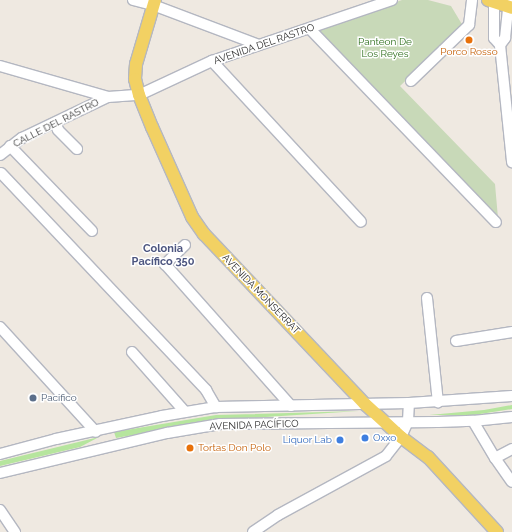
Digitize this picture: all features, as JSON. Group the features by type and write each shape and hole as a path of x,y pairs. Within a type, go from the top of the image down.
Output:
{"main road":[{"path":"491,1 510,5"},
{"name":"AVENIDA MONSERRAT","path":"154,3 136,64 136,80 139,95 192,217 204,234 365,404 401,437 428,457 497,532"}],"street":[{"path":"133,0 154,3 260,45"},
{"name":"AVENIDA DEL RASTRO","path":"139,95 212,61 392,0"},
{"path":"411,81 469,25 472,0"},
{"path":"491,1 494,38 500,45 512,162"},
{"path":"500,45 506,38 510,5"},
{"path":"310,28 496,222"},
{"path":"212,61 361,222"},
{"path":"0,66 108,97"},
{"name":"CALLE DEL RASTRO","path":"0,155 22,138 108,97 139,95"},
{"path":"56,123 58,130 76,149"},
{"path":"10,146 92,231"},
{"path":"0,173 206,390 216,407"},
{"path":"185,245 165,264 291,406"},
{"path":"427,298 438,402"},
{"path":"0,327 100,431 107,447"},
{"path":"456,341 512,332"},
{"path":"132,352 185,412"},
{"name":"AVENIDA PACÍFICO","path":"1,453 56,439 216,407 438,402 512,396"},
{"path":"253,532 278,516 386,456 401,437 408,422 409,403"},
{"name":"AVENIDA PACÍFICO","path":"0,473 107,447 220,424 473,421 512,417"},
{"path":"473,421 495,458 512,482"},
{"path":"495,458 512,448"},
{"path":"0,510 15,532"}],"green space":[{"name":"Panteon De Los Reyes","path":"402,0 428,0 451,6 463,26 400,86 495,184 498,218 315,30"},
{"path":"512,405 512,409 474,415 429,415 484,410"},
{"path":"359,411 217,420 116,438 114,432 216,415"},
{"path":"99,437 80,447 0,466 0,461"}],"place":[{"name":"Porco Rosso","path":"469,40"},
{"name":"Pacifico","path":"33,398"},
{"name":"Oxxo","path":"365,438"},
{"name":"Liquor Lab","path":"340,440"},
{"name":"Tortas Don Polo","path":"190,448"}],"district":[{"name":"Colonia Pacífico 350","path":"163,256"}]}
